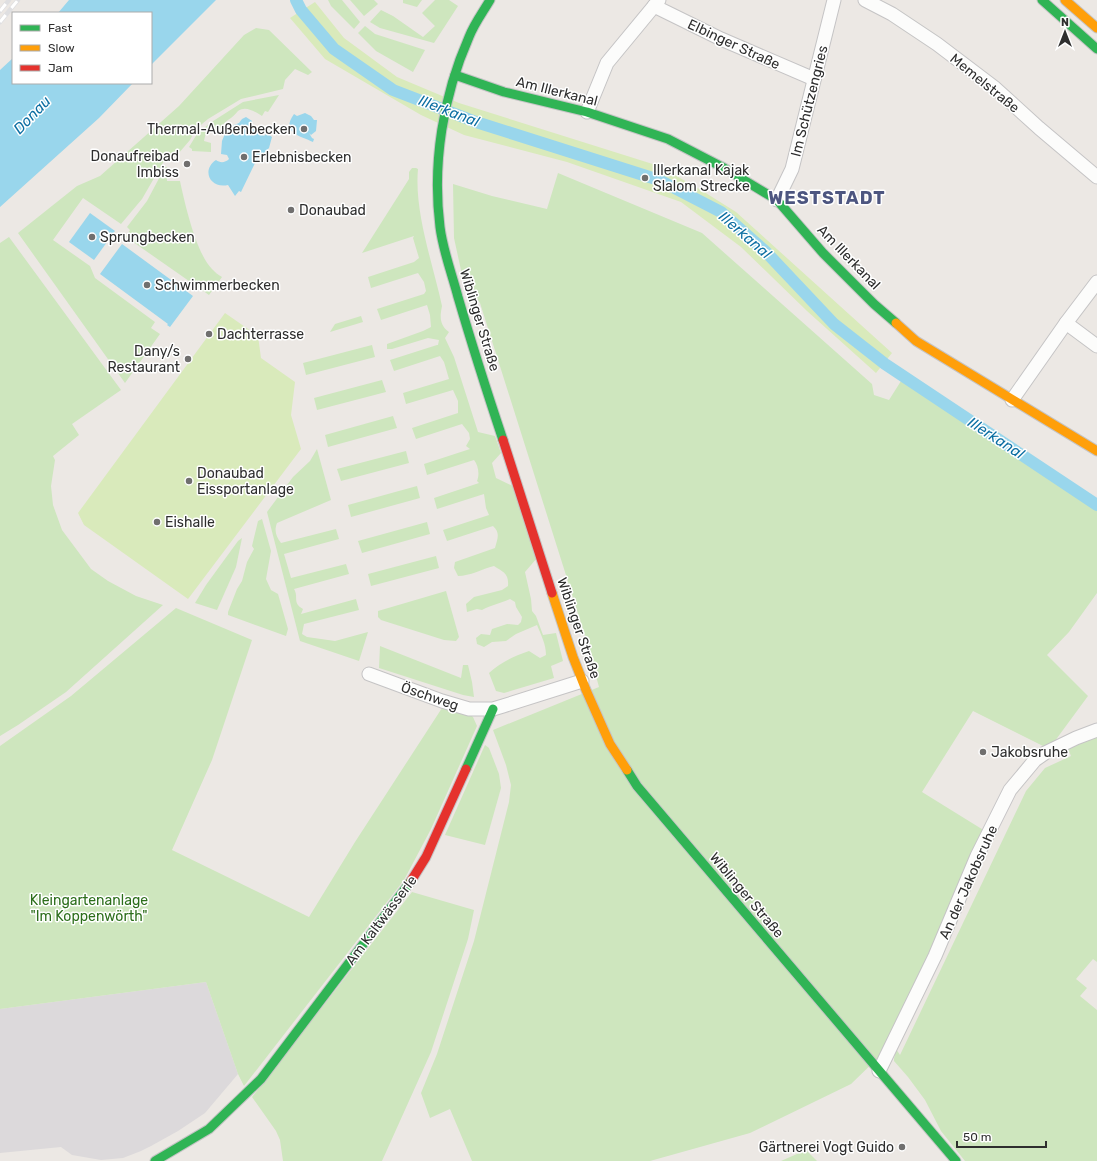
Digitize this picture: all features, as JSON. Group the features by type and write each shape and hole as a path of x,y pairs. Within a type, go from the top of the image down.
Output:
{"main road":[{"name":"Wiblinger Straße","path":"490,0 469,36 445,108 438,173 440,227 446,255 473,348 564,630 582,681 610,744 638,786 956,1161"},
{"path":"1042,0 1097,49"},
{"path":"1065,0 1097,28"},
{"name":"Am Illerkanal","path":"455,75 504,92 587,112 668,139 724,168 777,200 823,253 874,304 916,341 1097,451"},
{"name":"Am Kaltwässerle","path":"155,1161 209,1129 261,1079 407,887 426,857 493,709"}],"street":[{"name":"Im Schützengries","path":"777,200 792,169 834,0"},
{"name":"Memelstraße","path":"865,0 892,14 949,53 994,88 1097,177"},
{"name":"Elbinger Straße","path":"657,3 734,45 814,79"},
{"path":"587,112 607,63 657,3"},
{"path":"1012,400 1097,282"},
{"path":"1066,323 1097,346"},
{"name":"Öschweg","path":"369,674 442,701 469,709 493,709"},
{"path":"493,709 582,681"},
{"name":"An der Jakobsruhe","path":"879,1071 935,956 977,856 1010,790 1035,760 1063,744 1097,730"}],"shaded area":[{"path":"206,982 238,1074 205,1113 178,1131 151,1146 123,1158 101,1160 72,1155 61,1147 0,1153 0,1009"}],"green space":[{"path":"328,0 342,0 360,22 354,29 331,6"},
{"path":"350,0 374,0 378,4 364,16"},
{"path":"403,0 422,0 417,7 403,3"},
{"path":"435,0 449,0 458,6 434,43 380,28 370,22 381,10 393,16 423,37 435,26 422,13"},
{"name":"Illerkanal Kajak Slalom Strecke","path":"315,2 344,38 397,77 459,103 659,166 701,190 736,212 892,353 876,373 807,311 741,247 681,202 567,162 464,135 421,115 325,59 290,18"},
{"path":"365,26 375,34 425,50 413,72 376,51 358,33"},
{"path":"256,28 269,30 312,72 308,75 295,69 285,80 283,89 241,99 208,119 196,129 190,140 178,154 168,154 142,199 121,224 83,198 53,240 90,266 95,278 155,322 151,328 160,334 125,383 18,233 77,186 100,176 179,106 244,35"},
{"path":"279,95 268,112 265,111 262,116 247,109 241,109 219,129 212,127 210,132 206,132 204,141 211,143 211,152 192,151 189,147 197,134 210,123 243,102"},
{"path":"165,167 167,167 167,181 180,181 192,228 206,262 222,277 209,295 126,237 130,230 127,227 147,201"},
{"path":"412,168 418,169 421,220 442,306 441,320 443,326 449,332 445,338 454,357 478,432 495,436 501,453 492,463 496,478 515,487 537,558 525,572 532,611 536,616 543,635 556,633 563,661 551,666 554,678 504,693 496,691 489,673 508,660 529,651 540,658 546,655 544,643 537,625 516,634 506,641 492,642 484,647 477,644 476,638 481,634 490,635 492,629 507,624 518,625 521,622 522,617 516,607 515,602 510,599 482,610 477,609 467,612 466,604 474,597 502,590 508,586 508,578 505,573 494,566 462,576 458,576 454,568 455,562 495,548 498,534 493,526 447,541 443,530 489,515 486,508 484,494 437,509 434,498 479,483 477,481 477,467 474,460 427,475 424,464 470,449 466,446 470,439 469,433 462,424 416,439 412,428 458,413 458,401 453,390 406,404 403,393 449,379 444,362 440,356 394,371 390,360 438,345 439,340 428,338 392,349 387,349 387,344 431,327 430,315 427,305 381,320 377,309 424,294 426,291 424,282 418,273 371,288 368,277 414,262 419,258 413,238 414,236 362,253 409,179 409,172"},
{"path":"558,173 702,233 872,384 874,395 889,400 901,381 1097,508 1097,593 1069,632 1047,655 1088,696 1049,749 973,711 922,792 985,831 947,920 882,1054 851,1084 750,1133 650,1161 472,1161 450,1109 430,1118 421,1093 437,1054 474,941 509,802 511,785 506,765 493,730 599,687 583,629 480,303 464,284 454,238 453,184 492,196 547,209"},
{"path":"9,237 121,390 72,424 79,435 53,456 55,460 51,486 53,505 62,530 91,569 108,581 136,596 163,605 66,692 0,736 0,243"},
{"name":"Donaubad Eissportanlage","path":"225,313 258,336 261,358 295,382 291,415 301,449 188,599 84,525 78,513"},
{"path":"361,316 363,322 330,332 335,324"},
{"path":"372,345 375,357 306,375 303,363"},
{"path":"382,380 386,392 317,410 314,398"},
{"path":"393,416 397,428 328,447 325,435"},
{"path":"317,449 331,500 277,523 276,533 281,543 336,529 339,539 284,554 291,578 346,564 349,574 294,589 297,602 303,609 301,614 356,599 359,610 304,624 302,634 307,637 335,641 368,632 359,661 300,641 267,512 293,477 310,461"},
{"path":"406,451 409,463 341,481 337,469"},
{"path":"417,486 420,498 351,517 348,505"},
{"path":"262,519 271,551 266,579 271,590 278,594 288,629 286,636 228,615 237,589 242,581 247,562 254,549 252,546 258,521"},
{"path":"427,522 430,534 362,553 358,541"},
{"path":"242,538 236,567 217,610 195,603 206,585 238,541"},
{"path":"436,556 439,568 371,586 368,574"},
{"path":"446,591 459,637 456,641 444,640 381,620 378,617 378,611"},
{"name":"Kleingartenanlage \"Im Koppenwörth\"","path":"176,608 252,640 212,760 172,850 309,917 355,842 442,708 468,713 473,717 477,726 431,829 404,880 244,1086 238,1074 206,982 0,1009 0,746 71,696"},
{"path":"380,646 461,678 463,665 468,665 474,697 463,695 379,668"},
{"path":"1097,737 1097,962 1093,959 1076,979 1087,988 1080,996 1097,1010 1097,1161 965,1161 941,1131 925,1100 894,1061 896,1049 900,1055 1026,791 1045,768 1071,756 1067,746"},
{"path":"485,745 489,748 499,774 501,788 485,845 445,835"},
{"path":"412,892 474,910 468,939 431,1052 382,1161 283,1161 280,1140 276,1131 252,1097"},
{"path":"806,1150 817,1161 781,1161"}],"water":[{"path":"69,0 216,0 152,64 152,12 59,12"},
{"name":"Donau","path":"12,59 12,84 132,84 99,118 0,207 0,70"},
{"name":"Thermal-Außenbecken","path":"305,113 311,116 314,120 317,120 316,131 311,135 309,133 314,139 313,142 298,136 289,126 290,120 294,114 297,116"},
{"name":"Erlebnisbecken","path":"246,117 252,121 252,128 264,136 267,133 272,137 269,148 256,161 241,192 239,191 235,196 228,185 216,184 212,181 208,173 211,164 216,160 222,162 229,159 227,155 221,154 222,141 226,131 229,127 239,123"},
{"name":"Sprungbecken","path":"90,213 115,231 94,260 69,242"},
{"name":"Schwimmerbecken","path":"122,244 193,296 170,327 100,274"}],"waterway":[{"name":"Illerkanal","path":"296,0 301,10 334,49 393,90 476,122 659,180 721,212 766,252 834,324 885,364 1097,505"}],"railway":[{"path":"0,11 9,0"},
{"path":"0,22 18,0"}],"traffic: fast":[{"path":"490,0 469,37 460,59 446,106 439,154 438,203 441,236 445,254 503,440"},
{"path":"1042,0 1097,49"},
{"path":"455,75 504,92 587,112 668,139 724,168 777,200 823,253 874,304 896,323"},
{"path":"466,769 493,709"},
{"path":"627,770 637,786 956,1161"},
{"path":"155,1161 209,1129 261,1079 411,881"}],"traffic: slow":[{"path":"1065,0 1097,28"},
{"path":"896,323 916,341 1097,451"},
{"path":"552,593 573,657 586,690 610,744 627,770"}],"traffic: jam":[{"path":"503,440 552,593"},
{"path":"411,881 426,857 466,769"}],"place":[{"name":"Thermal-Außenbecken","path":"304,129"},
{"name":"Erlebnisbecken","path":"244,157"},
{"name":"Donaufreibad Imbiss","path":"187,164"},
{"name":"Illerkanal Kajak Slalom Strecke","path":"645,178"},
{"name":"Donaubad","path":"291,210"},
{"name":"Sprungbecken","path":"92,237"},
{"name":"Schwimmerbecken","path":"147,285"},
{"name":"Dachterrasse","path":"209,334"},
{"name":"Dany/s Restaurant","path":"188,359"},
{"name":"Donaubad Eissportanlage","path":"189,481"},
{"name":"Eishalle","path":"157,522"},
{"name":"Jakobsruhe","path":"983,752"},
{"name":"Gärtnerei Vogt Guido","path":"902,1147"}],"district":[{"name":"WESTSTADT","path":"827,198"}]}
